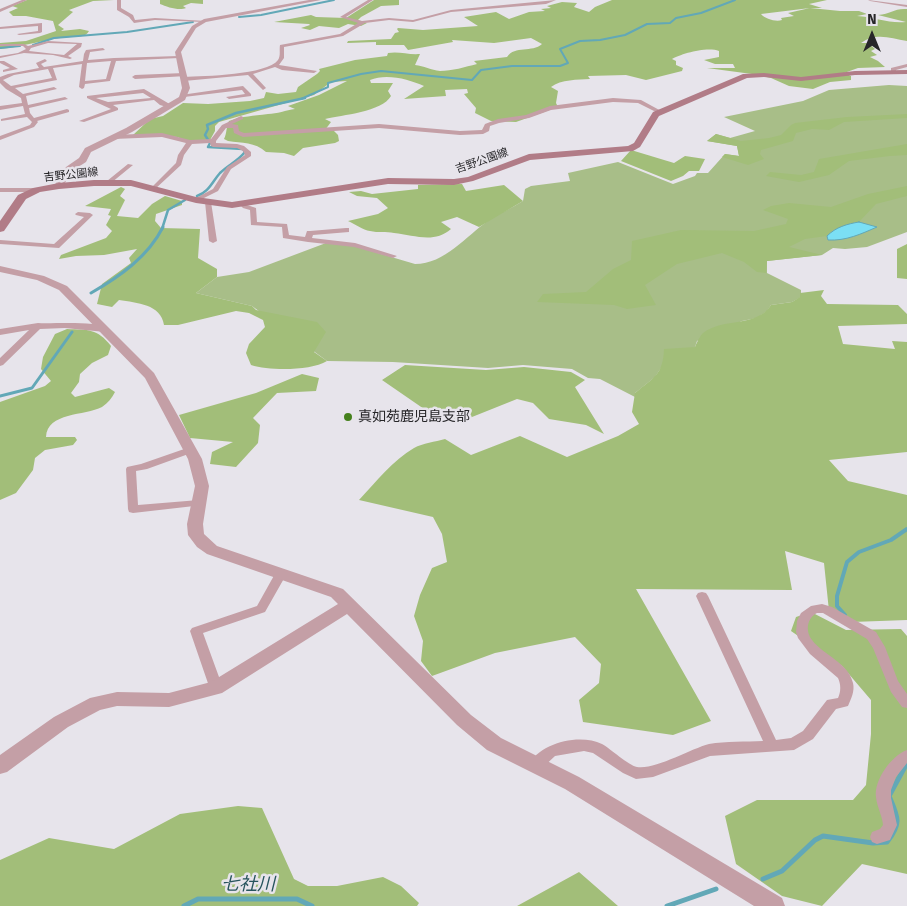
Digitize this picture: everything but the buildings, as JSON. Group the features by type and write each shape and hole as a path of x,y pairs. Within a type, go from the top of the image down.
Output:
{"main road":[{"path":"660,112 749,76 808,78 855,73 907,72"},
{"name":"吉野公園線","path":"0,229 22,197 37,190 59,186 112,182 154,188 196,200 222,204 242,204 388,181 454,182 470,179 530,157 624,150 637,145 654,116 660,112"}],"street":[{"path":"0,11 25,0"},
{"path":"119,0 119,9 131,16 134,22 155,19 204,21"},
{"path":"184,95 186,91 178,52 196,24 318,0"},
{"path":"362,23 342,17 371,0"},
{"path":"470,0 492,0"},
{"path":"512,0 516,6"},
{"path":"135,77 229,77 274,65 282,57 282,46 341,35 362,23 389,19 413,21 451,11 546,3 554,0"},
{"path":"870,0 907,6"},
{"path":"892,3 899,0"},
{"path":"18,34 40,32 41,20 35,19"},
{"path":"0,28 40,24"},
{"path":"1,60 48,42 80,43 79,46"},
{"path":"0,45 18,44 27,49 70,56 72,64"},
{"path":"66,55 79,46 97,44"},
{"path":"48,48 72,50"},
{"path":"103,49 88,51 84,62 82,85 108,80 114,59"},
{"path":"12,55 22,62"},
{"path":"1,76 42,68 114,59 145,57 179,60"},
{"path":"1,60 15,69 1,76"},
{"path":"42,68 38,64 45,60"},
{"path":"274,65 282,68 314,70"},
{"path":"894,72 893,69 907,65"},
{"path":"0,94 55,79 50,67"},
{"path":"132,86 138,68"},
{"path":"249,73 254,76 263,88"},
{"path":"0,138 32,126 35,122 25,105 24,97 11,90 1,76"},
{"path":"26,77 35,83"},
{"path":"59,186 69,170 83,160 88,150 129,130 170,106 184,95 243,88 249,94 229,97"},
{"path":"21,96 54,89"},
{"path":"82,121 116,110 108,104 89,97 144,91 153,99 170,106"},
{"path":"0,108 65,99"},
{"path":"108,104 153,99"},
{"path":"224,126 236,126 236,132 243,135 388,126 460,133 483,132 486,131 487,125 493,122 527,117 550,108 613,100 639,101 660,112"},
{"path":"3,120 31,118 67,111"},
{"path":"196,200 216,190 229,168 245,159 249,153 238,146 213,145 224,126 242,118"},
{"path":"114,137 162,135 190,142 214,141"},
{"path":"154,188 180,164 182,155 190,142"},
{"path":"112,182 133,165"},
{"path":"0,190 37,190"},
{"path":"208,202 213,241"},
{"path":"242,204 245,207 254,209 253,224 285,225 286,236 354,245 392,256"},
{"path":"0,242 56,246 90,215 78,214"},
{"path":"308,240 310,233 346,230"},
{"path":"1,271 54,283 63,288 150,376 190,450 200,475 202,486 195,524 196,535 202,543 212,550 337,594 464,720 494,744 534,766 572,783 774,906"},
{"path":"0,332 38,326 72,325 105,329"},
{"path":"0,363 38,326"},
{"path":"190,450 143,467 130,469 133,509 199,502"},
{"path":"216,688 196,631 261,609 280,575"},
{"path":"702,596 772,746"},
{"path":"0,766 61,722 96,703 117,699 169,700 216,688 244,672 314,625 349,605"},
{"path":"534,766 550,752 584,745 597,748 628,769 636,772 653,771 710,750 794,744 808,735 832,704 843,702 847,696 845,680 836,666 811,647 805,639 801,623 803,618 814,610 826,609 870,635 880,651 894,688 907,703"},
{"path":"877,837 885,835 890,825 884,800 884,790 897,762 907,756"}],"green space":[{"path":"27,0 114,0 93,1 69,10 73,12 58,25 64,29 61,31 80,29 89,31 83,36 53,39 0,49 0,43 26,41 56,31 53,21 26,16 13,16 9,12 18,8 12,6"},
{"path":"160,0 203,0 203,4 191,3 183,6 186,8 177,9 160,4"},
{"path":"374,0 399,0 399,5 381,6 361,17 358,20 367,23 361,26 348,24 339,28 319,26 310,30 301,28 309,24 274,22 311,15 316,17 346,18"},
{"path":"612,0 827,0 809,4 822,8 810,8 859,11 867,14 857,16 900,22 906,22 878,15 899,9 907,9 907,41 878,37 861,43 868,43 875,49 871,51 877,55 870,57 885,67 858,68 844,73 851,76 851,80 830,82 813,89 789,86 771,78 752,74 707,68 735,68 733,64 715,64 704,60 719,57 719,51 708,49 694,51 672,59 676,61 676,65 683,68 682,71 646,80 626,75 588,76 590,79 570,80 555,84 551,87 558,91 556,103 558,107 516,122 491,121 475,113 476,108 464,94 468,93 467,89 445,90 446,96 404,99 424,86 397,78 376,78 370,80 371,83 393,83 388,91 391,96 386,101 371,109 325,119 331,122 325,130 334,131 338,135 339,141 303,148 294,156 284,153 266,152 253,145 224,139 229,121 295,109 288,106 319,95 347,81 331,82 314,95 219,122 215,126 215,131 210,140 185,142 178,137 133,135 150,119 163,116 183,103 208,104 250,101 264,98 266,92 278,94 296,92 298,87 320,71 319,69 355,60 387,56 388,53 420,54 415,65 445,71 477,64 474,61 507,57 514,51 538,47 542,44 531,38 494,43 452,40 453,42 408,50 404,45 376,45 376,42 347,43 348,41 391,39 395,33 399,32 398,28 423,30 478,26 464,17 496,12 509,19 529,12 545,11 541,9 551,8 547,6 562,2 577,3 574,7 589,12 595,7","holes":["810,8 788,13 794,16 781,18 782,20 780,21 768,19 761,14"]},
{"path":"889,85 907,86 907,232 867,247 833,248 822,255 767,261 767,273 801,290 801,297 792,302 771,305 767,311 757,318 742,321 697,341 695,347 663,365 655,377 635,393 635,397 600,379 588,378 572,369 523,365 488,368 393,362 327,361 252,306 196,293 217,277 249,272 326,243 354,246 415,264 426,263 446,254 489,220 523,201 525,189 531,186 570,181 568,173 618,162 673,184 695,176 697,173 708,173 725,154 739,156 737,146 707,141 716,134 730,138 755,131 724,117 803,101 829,90"},
{"path":"907,114 907,118 844,122 829,130 812,129 796,133 793,141 761,150 760,154 764,159 748,165 722,157 725,154 739,156 737,146 707,141 716,134 741,141 769,138 781,135 795,123 847,117"},
{"path":"907,144 907,155 849,161 829,175 799,182 766,176 770,172 801,175 814,172 819,159"},
{"path":"631,150 674,163 685,156 705,159 699,171 689,171 671,181 621,161"},
{"path":"462,184 466,191 504,185 523,201 479,227 457,217 441,222 451,229 444,234 431,237 370,231 348,221 378,214 388,208 377,198 357,196 349,192 361,191 372,194 418,189 418,185"},
{"path":"907,186 907,196 876,204 859,222 833,230 827,236 805,239 789,247 822,255 767,261 766,273 757,272 744,262 722,253 677,264 645,285 656,305 627,309 614,305 537,302 543,294 586,292 613,269 631,260 632,241 681,230 754,231 786,224 788,219 763,210 771,206 789,203 831,207 868,194"},
{"path":"121,187 125,189 120,196 125,200 117,216 138,218 152,204 165,196 182,201 182,205 156,214 155,221 161,228 200,229 198,258 217,269 217,277 196,293 252,306 256,310 317,322 326,332 314,352 327,361 311,367 290,369 251,365 246,353 249,344 265,327 263,320 249,313 236,311 178,325 164,325 158,313 147,306 119,300 112,307 97,304 102,284 131,263 129,258 137,249 104,255 59,259 61,255 106,238 112,231 106,225 111,216 108,215 111,209 85,206"},
{"path":"907,244 907,279 897,278 897,249"},
{"path":"824,290 821,296 827,304 898,305 907,314 907,324 838,326 843,344 895,349 892,341 907,342 907,452 829,460 848,481 907,495 907,620 852,622 829,611 824,563 785,551 792,590 636,589 711,721 673,735 583,722 579,700 599,683 601,664 575,637 495,653 432,676 421,661 423,641 414,616 420,595 432,568 447,562 442,534 433,517 359,500 392,465 414,448 445,439 471,455 520,436 567,457 618,436 639,424 632,412 635,393 656,375 662,365 664,349 695,347 702,334 711,328 757,317 771,305 792,302 800,297 800,293"},
{"path":"67,329 92,331 101,336 111,346 108,355 92,363 80,374 79,382 71,393 75,397 109,388 115,392 102,407 68,416 53,423 48,429 46,437 75,437 77,440 73,445 45,450 35,458 33,470 16,493 0,500 0,402 45,386 51,381 41,369 43,357 55,334"},
{"path":"405,365 486,370 524,367 571,372 585,380 575,387 604,434 586,425 549,419 533,403 517,399 462,421 427,411 382,380"},
{"path":"302,374 319,378 316,391 277,393 253,418 260,425 258,443 236,467 210,464 212,452 233,442 190,438 179,415 256,393"},
{"path":"811,612 846,630 901,629 907,636 907,874 862,864 822,906 782,896 736,864 725,816 757,800 853,800 866,785 871,734 871,700 842,666 791,631 796,617"},
{"path":"238,806 262,808 294,879 308,886 337,886 383,877 401,886 419,903 417,906 0,906 0,860 49,838 114,849 180,814"},
{"path":"579,872 618,906 517,906"}],"water":[{"path":"859,222 877,227 847,238 828,240 827,236 834,230"}],"waterway":[{"path":"239,17 261,15 334,0"},
{"path":"302,99 328,87 328,83 381,71 472,80 481,70 512,66 560,66 568,63 560,49 580,41 600,40 625,35 647,24 670,23 676,18 701,13 735,0"},
{"path":"33,45 54,38 127,32 193,22"},
{"path":"0,48 20,46"},
{"path":"197,196 207,189 220,173 245,152 243,149 208,147 210,143 205,135 208,129 207,125 236,113 302,99"},
{"path":"162,229 168,210 185,200"},
{"path":"91,293 112,280 141,257 162,229"},
{"path":"0,396 32,388 72,332"},
{"name":"七社川","path":"845,615 837,606 837,596 847,562 859,552 891,540 907,529"},
{"name":"七社川","path":"763,879 782,871 815,840 823,836 873,843 887,842 897,825 895,809 889,796 907,763"},
{"name":"七社川","path":"667,906 716,889"},
{"name":"七社川","path":"184,906 198,899 297,899 312,906"}],"place":[{"name":"真如苑鹿児島支部","path":"348,417"}]}
